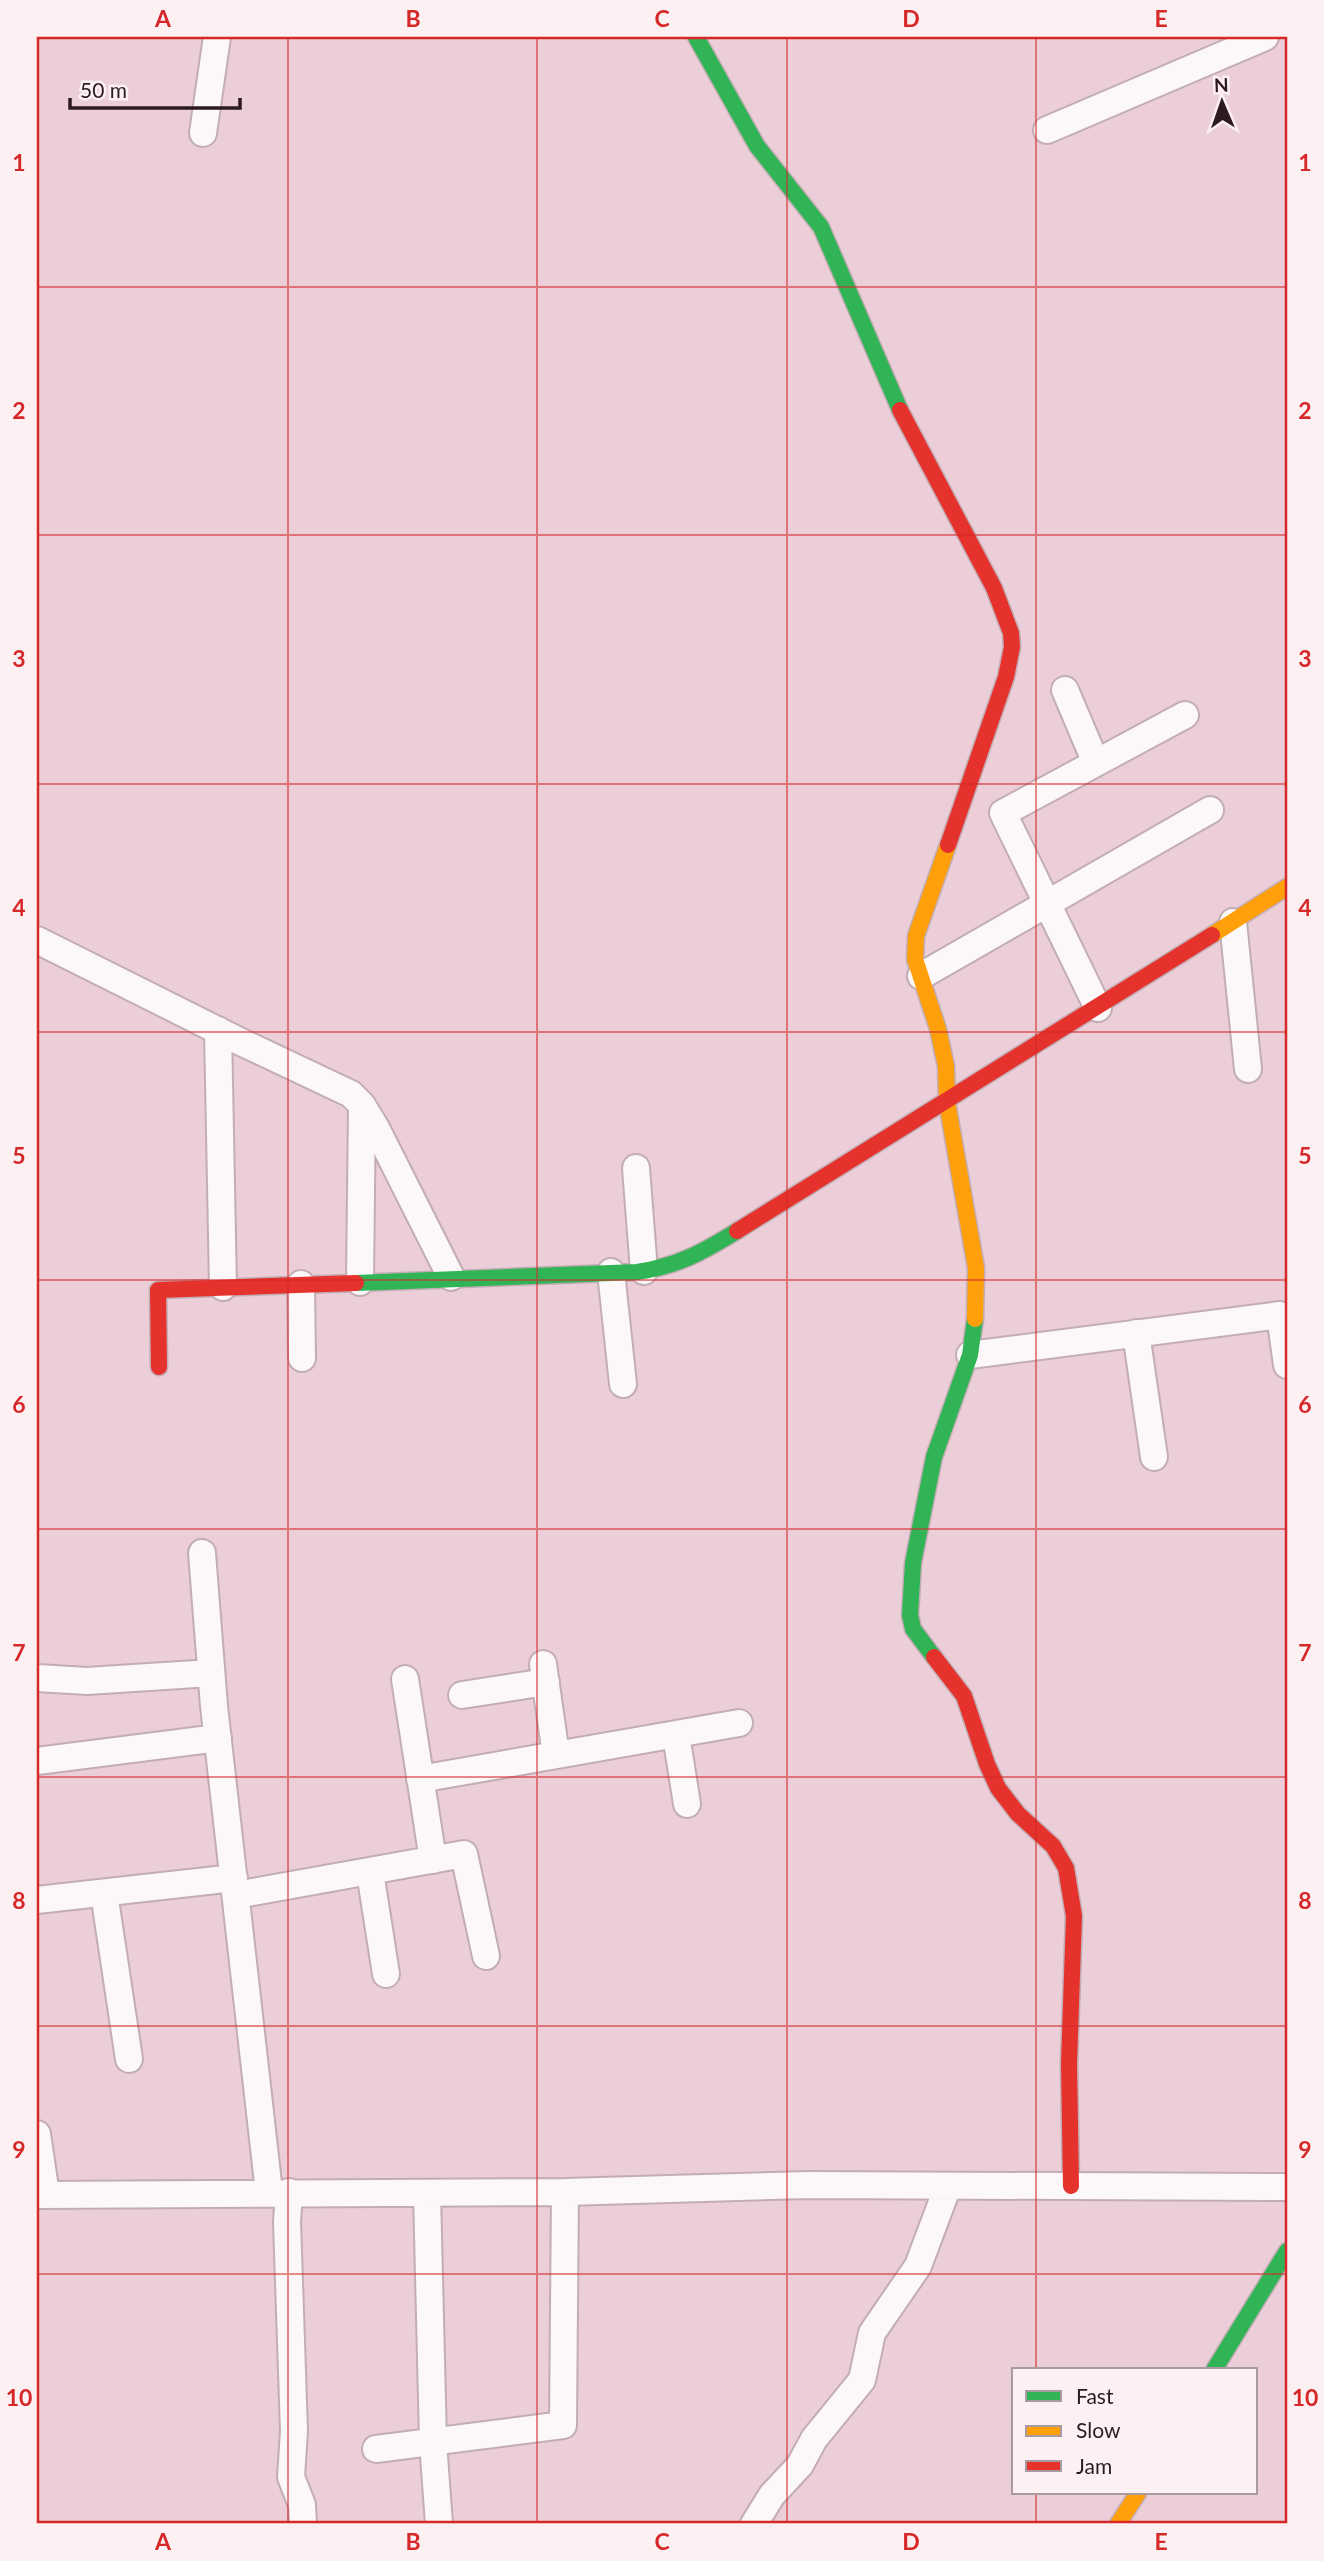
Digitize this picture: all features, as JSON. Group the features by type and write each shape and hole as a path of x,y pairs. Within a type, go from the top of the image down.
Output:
{"main road":[{"path":"696,37 757,146 821,227 908,429 994,588 1011,633 1012,647 1006,677 916,936 915,959 943,1049 949,1082 947,1102 976,1268 977,1306 970,1355 934,1457 913,1563 910,1615 913,1629 964,1696 998,1788 1018,1814 1053,1846 1066,1868 1074,1916 1069,2064 1070,2186"},
{"path":"159,1367 158,1290 643,1270 665,1268 703,1252 1098,1008 1287,887"},
{"path":"1215,2368 1287,2252"},
{"path":"1118,2524 1137,2494"}],"street":[{"path":"203,133 217,37"},
{"path":"1047,130 1265,37"},
{"path":"1065,690 1096,763"},
{"path":"1098,1008 1003,813 1185,715"},
{"path":"921,976 1210,810"},
{"path":"1233,922 1248,1069"},
{"path":"37,940 351,1094 362,1105 376,1128 451,1277"},
{"path":"218,1030 223,1287"},
{"path":"360,1282 362,1105"},
{"path":"636,1168 643,1270"},
{"path":"611,1272 623,1384"},
{"path":"301,1284 302,1358"},
{"path":"970,1355 1280,1315 1287,1365"},
{"path":"1136,1334 1154,1457"},
{"path":"202,1553 211,1673 235,1887 279,2192 287,2222 294,2431 291,2477 302,2505 303,2524"},
{"path":"37,1678 87,1681 211,1673"},
{"path":"462,1695 544,1673 556,1755"},
{"path":"405,1679 433,1860"},
{"path":"420,1779 739,1723"},
{"path":"676,1735 687,1804"},
{"path":"37,1760 218,1738"},
{"path":"37,1900 104,1892 235,1887 370,1872 464,1854 486,1956"},
{"path":"370,1872 386,1974"},
{"path":"104,1892 129,2059"},
{"path":"37,2134 41,2195 565,2192 808,2185 1287,2187"},
{"path":"754,2524 772,2495 800,2465 814,2439 862,2381 872,2333 918,2266 948,2186"},
{"path":"376,2449 563,2425 565,2192"},
{"path":"428,2193 433,2442 439,2524"}],"traffic: fast":[{"path":"696,37 757,146 821,227 900,410"},
{"path":"356,1283 637,1272 690,1257 737,1231"},
{"path":"934,1657 913,1629 910,1615 913,1563 934,1457 970,1355 975,1319"},
{"path":"1215,2368 1287,2251"}],"traffic: slow":[{"path":"948,845 916,936 915,959 938,1029 946,1066 947,1102 976,1268 975,1319"},
{"path":"1212,935 1287,887"},
{"path":"1118,2524 1137,2494"}],"traffic: jam":[{"path":"900,410 994,588 1011,633 1012,647 1006,677 948,845"},
{"path":"737,1231 1212,935"},
{"path":"159,1367 158,1290 356,1283"},
{"path":"934,1657 964,1696 998,1788 1018,1814 1053,1846 1066,1868 1074,1916 1069,2064 1071,2186"}]}
